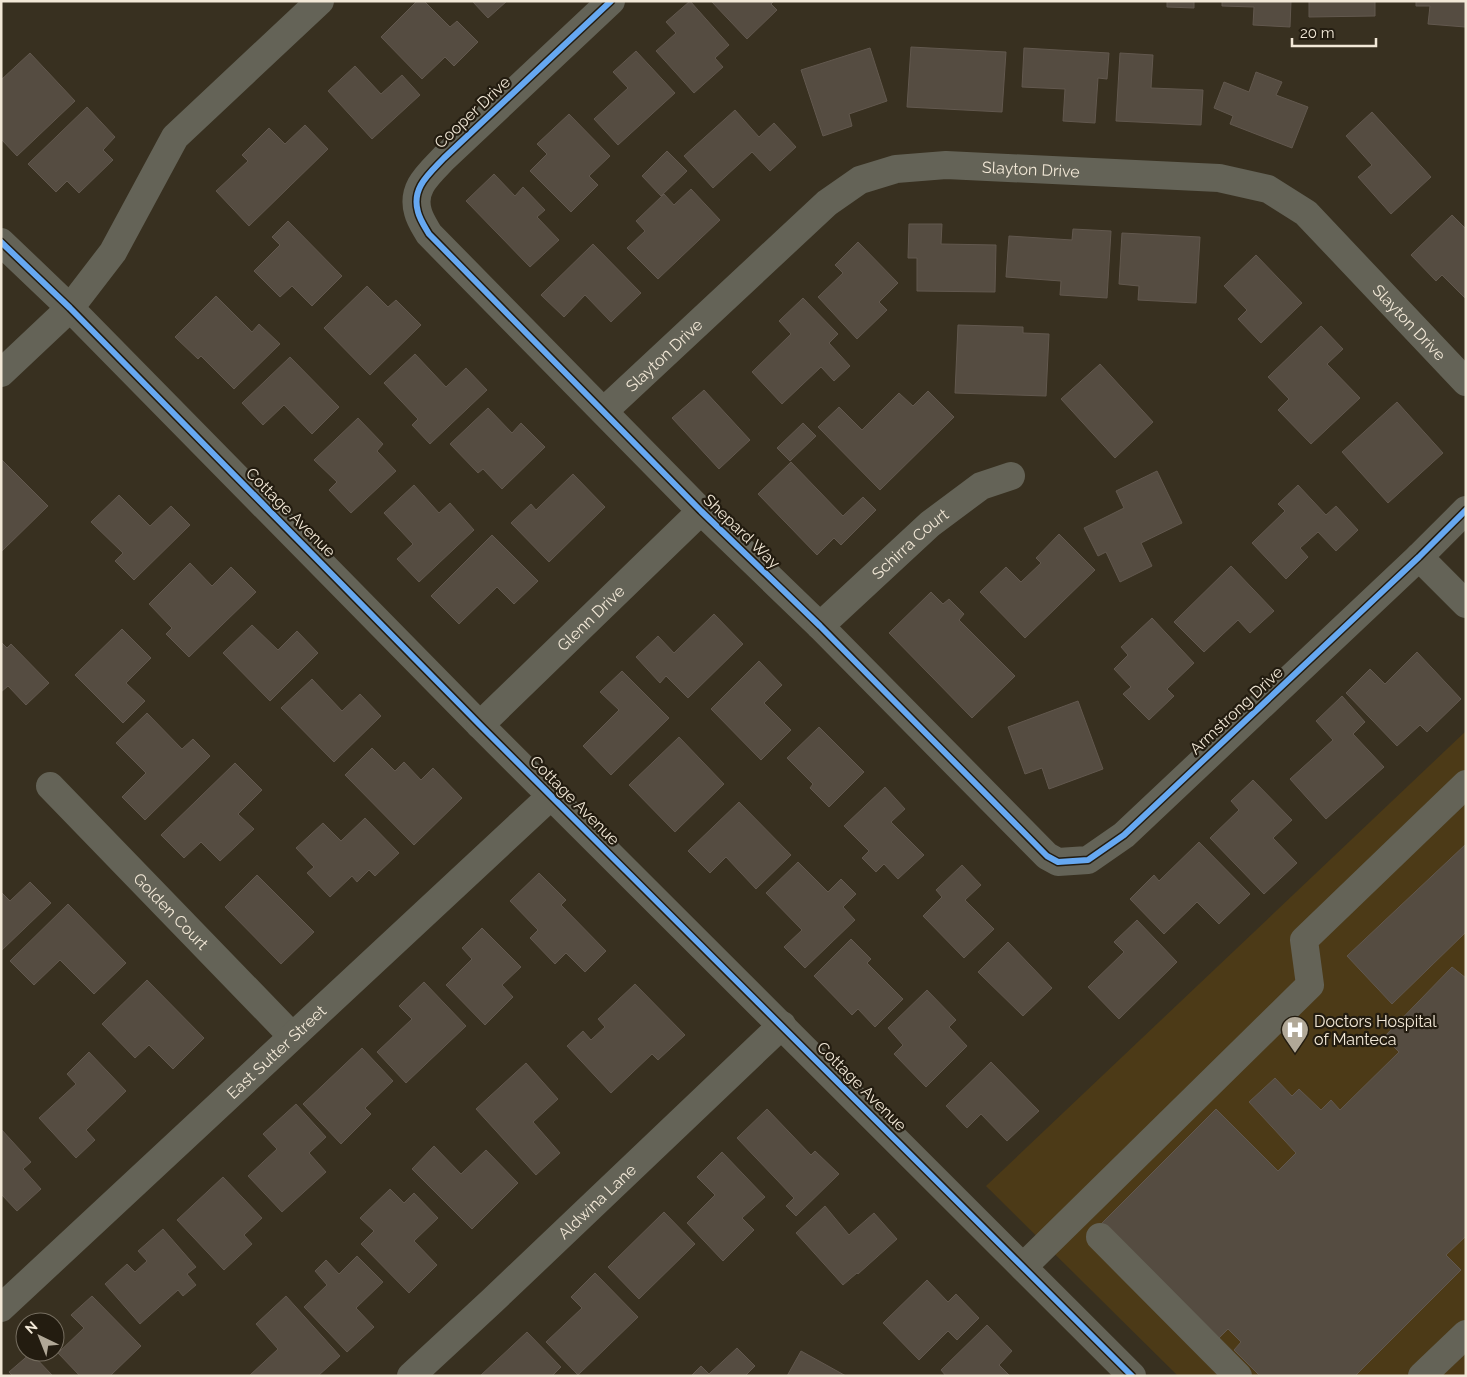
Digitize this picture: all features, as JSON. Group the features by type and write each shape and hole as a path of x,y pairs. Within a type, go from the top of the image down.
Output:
{"street":[{"path":"1,373 70,308 113,252 175,137 320,1"},
{"name":"Cooper Drive","path":"455,260 429,234 418,212 416,200 419,186 444,158 611,1"},
{"name":"Slayton Drive","path":"604,411 827,203 860,180 896,168 946,166 1219,178 1268,189 1306,213 1466,382"},
{"name":"Cottage Avenue","path":"1,242 70,308 480,725 1132,1376"},
{"name":"Shepard Way","path":"455,260 701,511 820,626 1012,820"},
{"name":"Schirra Court","path":"820,626 930,524 981,486 1011,476"},
{"name":"Armstrong Drive","path":"1012,820 1047,856 1058,862 1088,860 1124,835 1419,557 1466,510"},
{"name":"Glenn Drive","path":"480,725 701,511"},
{"path":"1419,557 1466,604"},
{"path":"1023,1266 1310,985 1304,940 1466,784"},
{"name":"Golden Court","path":"50,786 292,1036"},
{"name":"East Sutter Street","path":"6,1294 292,1036 552,795"},
{"name":"Aldwina Lane","path":"411,1376 782,1025"},
{"path":"1100,1237 1238,1376"},
{"path":"1422,1376 1466,1334"}],"shaded area":[{"name":"Doctors Hospital of Manteca","path":"1466,731 1466,1376 1178,1376 986,1186"}],"building":[{"path":"417,1 424,1 450,27 457,21 478,42 454,66 445,57 422,79 381,37"},
{"path":"472,1 507,1 488,18"},
{"path":"690,1 729,45 715,58 723,67 694,93 656,51 676,33 666,22"},
{"path":"711,1 774,1 771,4 777,10 747,39"},
{"path":"1167,1 1194,1 1194,8 1167,7"},
{"path":"1222,1 1291,1 1290,27 1253,25 1254,7 1222,6"},
{"path":"1309,1 1375,1 1375,16 1309,17"},
{"path":"1416,1 1466,1 1465,27 1428,24 1430,6 1416,6"},
{"path":"911,47 1006,52 1002,112 907,107"},
{"path":"870,48 887,101 849,114 852,126 823,136 801,70"},
{"path":"1024,48 1109,53 1107,79 1098,78 1095,123 1063,121 1065,89 1022,87"},
{"path":"636,51 675,93 618,145 594,119 628,88 613,72"},
{"path":"30,53 75,101 17,156 1,139 1,80"},
{"path":"1120,53 1153,55 1151,88 1203,90 1201,125 1116,121"},
{"path":"355,66 381,94 402,75 420,95 372,139 328,91"},
{"path":"1256,72 1282,82 1276,95 1308,107 1292,148 1230,124 1233,116 1214,108 1224,82 1249,92"},
{"path":"87,107 115,137 103,150 113,160 79,193 67,181 56,192 28,164"},
{"path":"735,110 759,137 774,123 796,147 770,171 752,152 713,188 684,156"},
{"path":"1372,112 1431,177 1391,214 1358,177 1372,165 1346,136"},
{"path":"569,114 610,156 589,176 598,185 571,212 530,171 547,154 537,144"},
{"path":"305,125 328,149 249,226 216,191 248,161 242,155 269,128 285,144"},
{"path":"667,151 687,171 661,196 642,176"},
{"path":"494,174 515,196 523,187 545,210 537,217 559,240 530,267 466,201"},
{"path":"691,189 720,220 658,279 627,248 645,231 636,221 664,194 674,205"},
{"path":"1452,215 1466,229 1465,298 1442,275 1436,281 1411,255"},
{"path":"288,221 342,276 312,306 292,286 280,297 254,271 280,245 272,237"},
{"path":"909,224 942,224 941,244 996,245 995,292 917,291 917,258 908,258"},
{"path":"1073,229 1111,231 1107,298 1060,295 1061,281 1006,277 1009,236 1072,240"},
{"path":"1122,233 1200,237 1196,303 1138,300 1139,286 1119,284"},
{"path":"858,242 898,283 879,302 887,310 857,339 818,297 843,273 835,265"},
{"path":"593,244 641,293 611,322 585,295 564,317 541,295"},
{"path":"1256,255 1302,303 1261,343 1238,319 1247,310 1224,286"},
{"path":"367,286 388,307 396,300 421,325 370,375 324,328"},
{"path":"216,296 252,332 259,324 280,344 234,389 201,356 198,359 175,337"},
{"path":"803,298 838,334 829,343 850,366 834,381 821,367 782,404 752,372 791,334 779,321"},
{"path":"958,325 1023,327 1023,333 1049,334 1046,396 955,393"},
{"path":"1321,326 1343,349 1327,364 1360,398 1311,444 1278,410 1289,399 1268,377"},
{"path":"415,354 446,387 466,368 487,390 430,444 412,425 418,419 384,383"},
{"path":"290,357 339,407 312,434 284,405 263,425 242,403"},
{"path":"1100,364 1153,422 1115,458 1061,399"},
{"path":"704,390 750,440 719,469 672,418"},
{"path":"928,391 954,417 880,490 818,427 839,407 862,430 899,393 913,406"},
{"path":"1397,402 1443,453 1388,503 1342,452"},
{"path":"488,408 512,433 521,423 545,447 502,489 483,469 478,473 450,444"},
{"path":"358,418 383,444 377,451 396,471 351,513 329,490 337,482 314,460"},
{"path":"803,423 816,436 790,461 777,448"},
{"path":"1,459 48,506 1,552"},
{"path":"791,462 843,516 863,497 876,510 841,545 834,538 817,555 758,494"},
{"path":"1157,471 1182,523 1141,543 1152,566 1120,582 1106,552 1098,556 1084,528 1124,508 1116,491"},
{"path":"573,474 605,507 549,562 511,523 531,504 536,510"},
{"path":"414,485 439,513 450,503 474,530 419,582 397,559 413,544 384,513"},
{"path":"1298,485 1326,515 1336,506 1358,530 1336,551 1318,532 1300,548 1308,557 1286,579 1252,543 1285,511 1278,504"},
{"path":"119,495 150,526 171,506 190,525 134,580 115,561 123,553 91,522"},
{"path":"1059,534 1095,570 1025,638 980,592 1006,567 1021,582 1041,563 1036,558"},
{"path":"492,535 538,581 514,604 497,587 459,624 431,596"},
{"path":"190,563 212,586 231,567 256,592 189,657 166,634 172,628 149,604"},
{"path":"1231,566 1274,611 1250,633 1238,620 1204,652 1174,622"},
{"path":"931,592 943,604 949,599 964,614 959,620 1015,676 972,718 889,633"},
{"path":"714,614 743,644 688,698 666,676 660,683 636,657 658,636 674,653"},
{"path":"1152,618 1194,663 1167,689 1174,696 1149,720 1123,694 1131,687 1114,669 1128,655 1121,647"},
{"path":"252,625 278,650 297,631 318,653 270,701 223,653"},
{"path":"122,629 151,658 126,683 145,701 123,723 75,675"},
{"path":"1,642 7,648 11,644 49,683 26,705 8,686 1,692"},
{"path":"1417,652 1461,699 1427,732 1420,725 1397,746 1346,693 1370,669 1385,684"},
{"path":"759,661 782,685 764,703 791,730 761,760 711,709"},
{"path":"622,671 669,718 611,775 583,746 619,710 600,692"},
{"path":"312,679 342,711 360,694 381,716 334,762 281,708"},
{"path":"1342,696 1365,722 1353,734 1384,767 1326,819 1290,779 1333,740 1316,721"},
{"path":"1078,701 1103,769 1049,789 1042,768 1025,774 1008,727"},
{"path":"147,713 182,749 193,739 210,756 145,820 122,797 146,773 116,743"},
{"path":"819,727 864,772 829,807 810,788 813,784 787,758"},
{"path":"679,737 724,784 675,832 629,785"},
{"path":"372,748 395,771 404,762 421,780 433,768 462,798 414,845 345,775"},
{"path":"235,763 262,790 238,814 254,829 220,861 201,842 184,858 161,835"},
{"path":"1253,780 1292,820 1273,838 1297,863 1264,894 1210,838 1239,810 1231,801"},
{"path":"885,787 905,809 891,822 924,855 898,879 884,864 876,872 862,858 869,851 844,826"},
{"path":"739,802 791,855 756,889 726,857 710,873 688,851"},
{"path":"365,818 399,853 375,876 369,870 357,882 352,876 330,897 307,873 314,867 296,848 323,823 341,841"},
{"path":"1199,842 1250,894 1219,924 1197,902 1164,934 1130,899 1154,875 1159,881"},
{"path":"1466,844 1466,932 1392,1004 1347,956"},
{"path":"798,862 828,892 841,879 856,894 843,907 855,920 805,968 784,947 802,930 766,893"},
{"path":"962,865 981,885 965,900 994,929 964,958 923,916 942,897 936,890"},
{"path":"539,873 566,900 561,905 606,951 585,972 566,953 555,964 530,938 538,930 510,901"},
{"path":"257,875 314,932 281,964 225,907"},
{"path":"30,882 51,903 1,951 1,892 10,901"},
{"path":"68,904 126,963 94,994 60,960 34,985 10,961"},
{"path":"1137,920 1177,962 1119,1019 1088,987 1124,952 1114,942"},
{"path":"482,928 521,967 502,985 513,997 485,1025 446,985 472,959 462,948"},
{"path":"851,939 871,959 867,963 903,999 875,1027 858,1009 852,1015 814,976"},
{"path":"1008,942 1052,988 1023,1016 978,972"},
{"path":"1452,967 1466,978 1466,1236 1446,1255 1461,1270 1355,1376 1260,1376 1234,1350 1241,1342 1228,1329 1216,1341 1100,1225 1216,1109 1278,1171 1296,1153 1249,1102 1275,1078 1292,1096 1299,1089 1321,1110 1331,1100 1340,1110 1399,1052 1384,1037"},
{"path":"147,980 204,1038 173,1069 149,1045 135,1058 102,1024"},
{"path":"424,982 466,1026 406,1083 377,1052 412,1019 399,1006"},
{"path":"635,984 685,1035 658,1060 652,1054 611,1093 567,1046 583,1031 591,1040 605,1027 598,1019"},
{"path":"927,990 956,1020 949,1027 967,1046 926,1087 894,1054 903,1045 888,1028"},
{"path":"362,1048 393,1081 365,1108 371,1114 341,1144 303,1104"},
{"path":"89,1052 126,1091 86,1130 95,1140 76,1158 39,1118 76,1084 67,1074"},
{"path":"991,1062 1039,1111 1007,1141 981,1114 967,1128 946,1106"},
{"path":"526,1063 558,1099 533,1122 560,1153 536,1175 476,1109"},
{"path":"296,1104 326,1137 309,1153 326,1172 282,1212 248,1176 277,1149 263,1134"},
{"path":"767,1109 811,1155 815,1151 839,1174 796,1216 786,1206 794,1198 737,1138"},
{"path":"1,1129 31,1162 23,1169 41,1189 17,1211 1,1194"},
{"path":"434,1146 461,1174 486,1150 518,1183 472,1229 412,1169"},
{"path":"722,1152 765,1197 742,1218 754,1230 723,1261 687,1223 715,1195 697,1177"},
{"path":"223,1177 262,1218 244,1235 252,1244 224,1270 177,1220"},
{"path":"390,1189 404,1203 414,1193 438,1218 414,1241 437,1265 409,1293 361,1244 374,1231 360,1218"},
{"path":"825,1206 849,1235 874,1213 897,1239 843,1285 796,1233"},
{"path":"664,1212 695,1244 639,1299 608,1267"},
{"path":"163,1229 196,1267 187,1274 196,1285 183,1296 178,1290 140,1324 105,1284 127,1264 135,1272 147,1261 138,1251"},
{"path":"357,1256 383,1282 356,1308 374,1327 347,1352 304,1307 327,1285 315,1271 326,1260 339,1274"},
{"path":"595,1273 638,1317 578,1375 546,1342 582,1308 571,1297"},
{"path":"927,1280 948,1302 956,1294 979,1318 957,1340 948,1331 919,1360 883,1323"},
{"path":"92,1296 141,1346 110,1376 80,1376 65,1360 65,1346 84,1328 71,1315"},
{"path":"286,1296 340,1356 318,1376 249,1376 278,1349 256,1324"},
{"path":"987,1325 1012,1351 999,1365 1010,1376 946,1376 941,1370"},
{"path":"527,1332 561,1367 552,1376 480,1376"},
{"path":"737,1348 755,1366 745,1376 691,1376 701,1366 709,1374"},
{"path":"801,1351 846,1376 787,1376"},
{"path":"21,1362 40,1362 52,1376 13,1376 9,1372"}],"cycle path":[{"path":"611,1 427,176 419,189 416,203 421,221 429,234 701,511 820,626 1047,856 1058,862 1088,860 1124,835 1419,557 1466,510"},
{"path":"1,242 70,308 480,725 1132,1376"}],"place":[{"name":"Doctors Hospital of Manteca","path":"1295,1054"}]}
